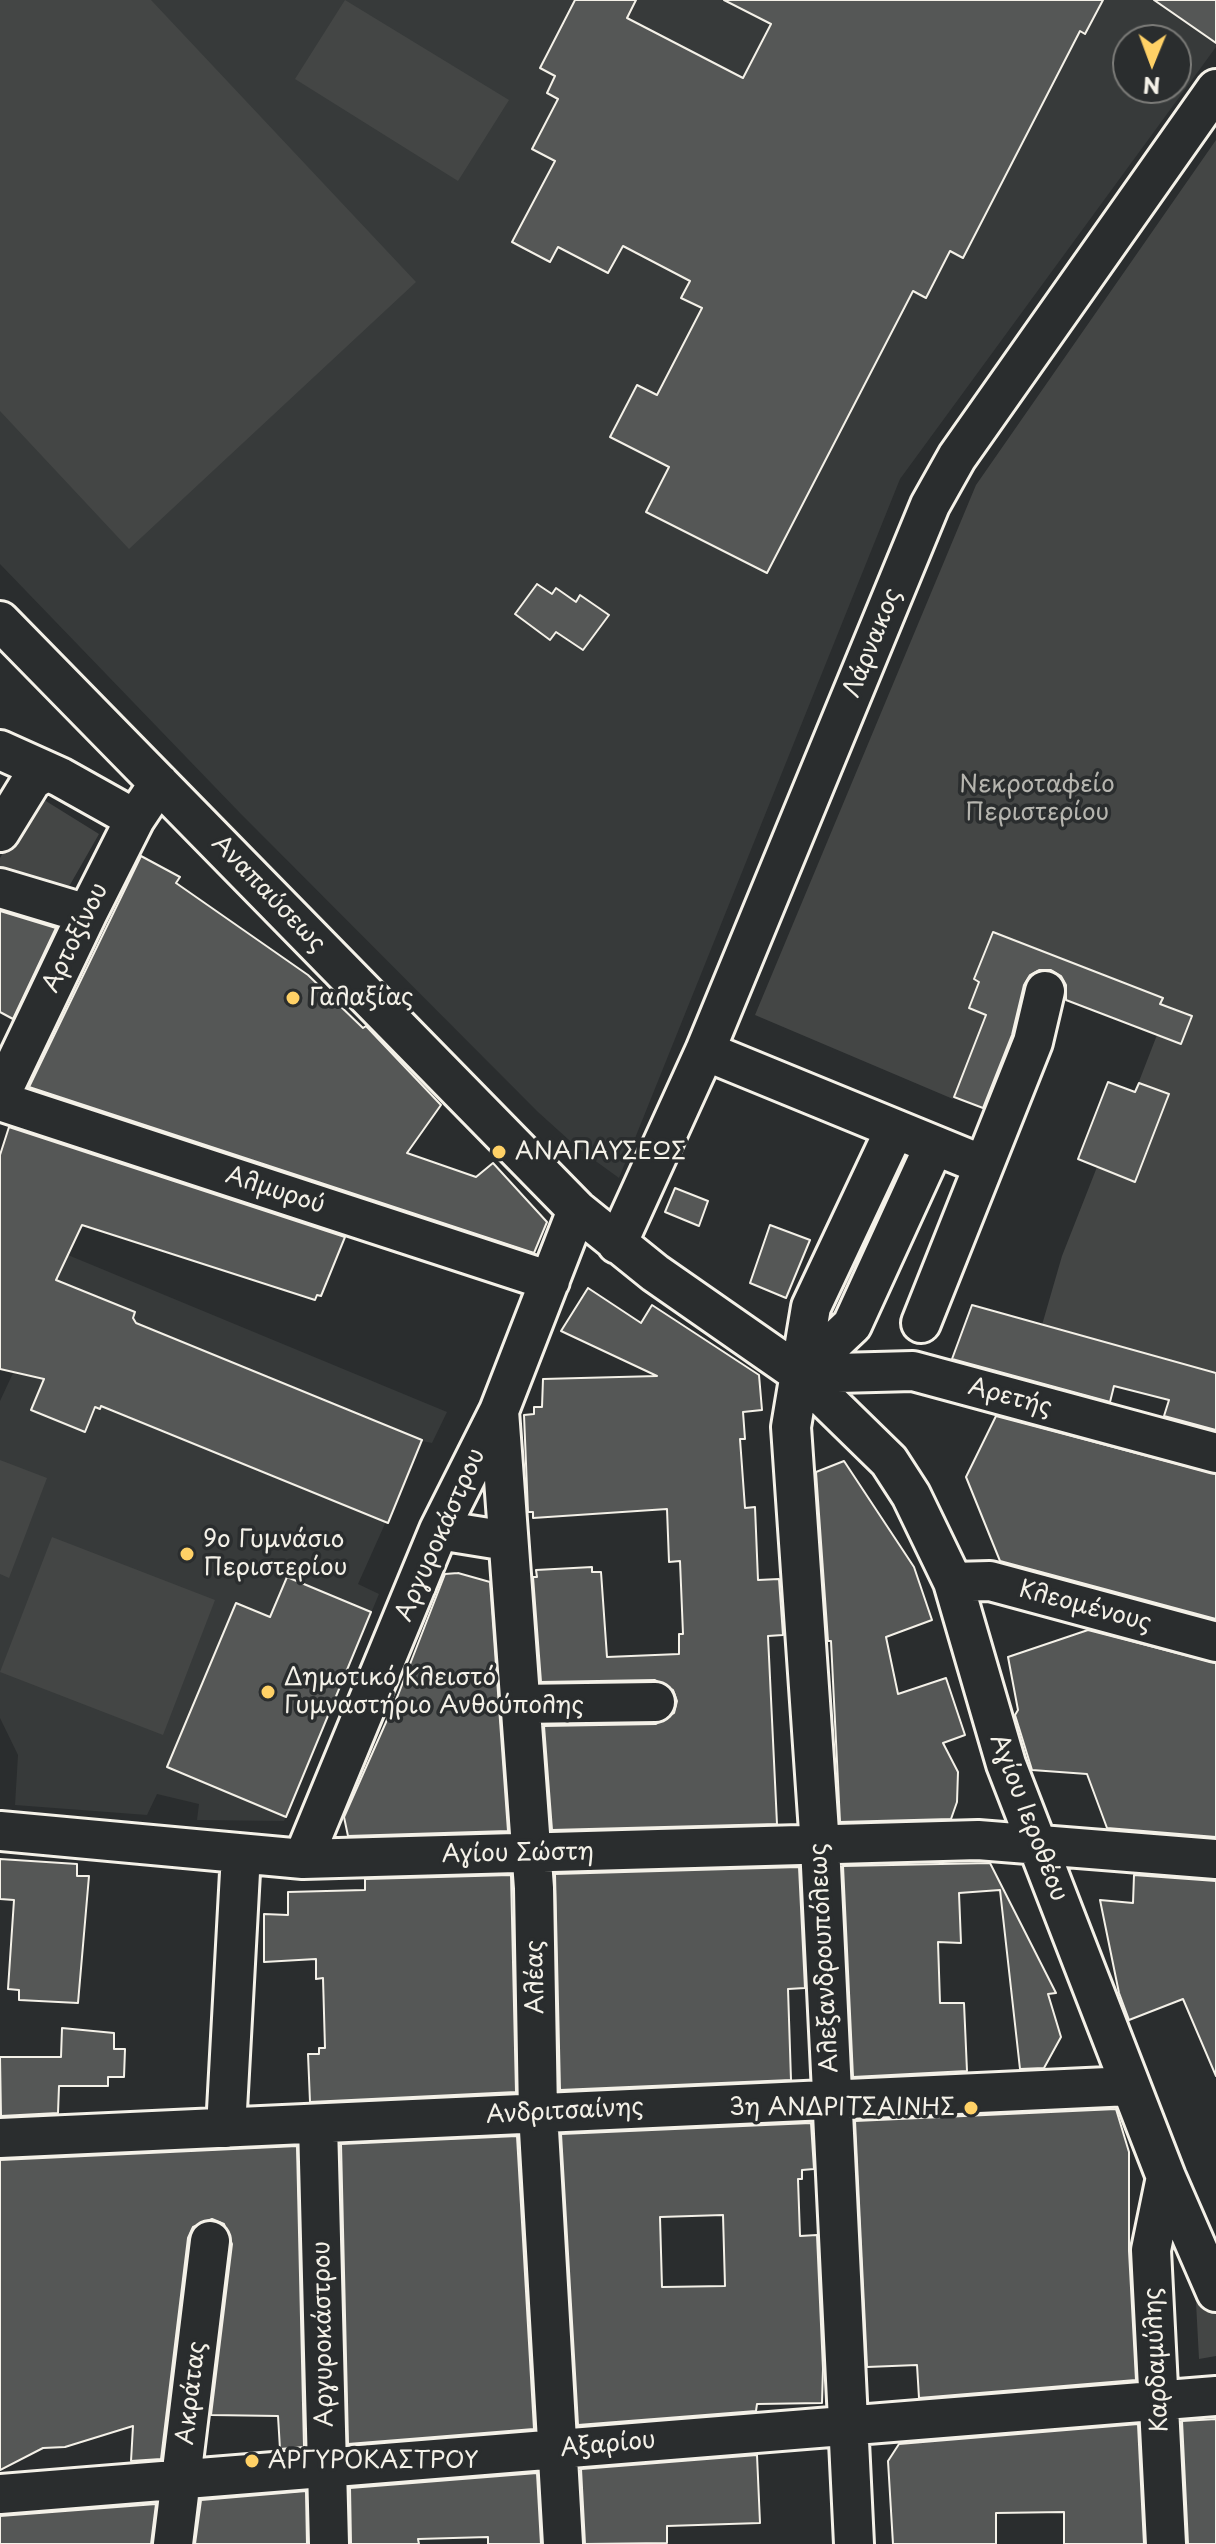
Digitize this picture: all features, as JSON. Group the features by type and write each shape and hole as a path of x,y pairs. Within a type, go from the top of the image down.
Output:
{"street":[{"name":"Λάρνακος","path":"617,1244 705,1051 930,505 957,457 1216,89"},
{"name":"Αναπαύσεως","path":"0,621 577,1210 617,1244 800,1374"},
{"path":"0,750 44,773 60,777 135,819"},
{"path":"0,832 32,780 44,773"},
{"name":"Αρτοξίνου","path":"0,1099 87,914 135,819 159,783"},
{"path":"0,888 87,914"},
{"path":"921,1323 1033,1042 1045,991"},
{"path":"705,1051 983,1165"},
{"name":"Αλμυρού","path":"0,1099 550,1281"},
{"name":"Αλεξανδρουπόλεως","path":"854,2544 820,1846 791,1427 811,1307 895,1129"},
{"path":"800,1374 852,1325 934,1146"},
{"name":"Αργυροκάστρου","path":"303,1859 439,1530 499,1411 577,1210"},
{"name":"Αρετής","path":"800,1374 913,1371 1216,1453"},
{"name":"Αγίου Ιεροθέου","path":"800,1374 889,1461 911,1495 953,1582 986,1703 1037,1843 1166,2177 1213,2279"},
{"name":"Αλέας","path":"499,1411 534,1888 538,2113 563,2544"},
{"path":"439,1530 507,1541"},
{"name":"Κλεομένους","path":"953,1582 990,1581 1216,1642"},
{"path":"519,1704 655,1702"},
{"name":"Αγίου Σώστη","path":"0,1831 303,1859 978,1840 1216,1859"},
{"path":"226,2128 241,1854"},
{"name":"Ανδριτσαίνης","path":"0,2138 1130,2086"},
{"name":"Αργυροκάστρου","path":"318,2124 329,2544"},
{"name":"Καρδαμύλης","path":"1166,2177 1151,2250 1166,2544"},
{"name":"Ακράτας","path":"173,2544 210,2241"},
{"name":"Αξαρίου","path":"0,2494 1216,2396"}],"shaded area":[{"path":"0,0 1216,0 1216,47 1192,80 1192,24 1112,24 1112,104 1174,104 900,479 619,1178 579,1149 538,1112 240,813 0,564"},
{"name":"9ο Γυμνάσιο Περιστερίου","path":"68,1255 447,1412 432,1443 422,1441 358,1584 379,1594 284,1821 197,1820 199,1804 157,1794 147,1815 15,1805 18,1755 0,1718 0,1401"}],"green space":[{"path":"0,0 151,0 416,282 129,549 0,411"},
{"path":"345,0 509,100 458,181 295,79"},
{"name":"Νεκροταφείο Περιστερίου","path":"1216,140 1216,1374 1042,1325 1062,1256 1097,1167 1105,1169 1157,1035 1018,980 986,1016 953,1099 755,1015 976,485"},
{"path":"41,798 99,834 67,890 0,868 0,858 33,800"},
{"path":"0,1460 47,1478 9,1578 0,1574"},
{"path":"52,1537 215,1600 163,1735 0,1672"},
{"path":"1195,2283 1201,2283 1216,2313 1216,2356 1199,2359"}],"building":[{"path":"575,0 636,0 627,18 743,78 771,24 724,0 1103,0 1085,34 1080,31 963,258 950,251 926,298 913,291 767,573 646,512 669,467 610,437 637,385 657,395 702,308 681,298 690,281 623,246 608,273 558,247 550,262 512,242 555,161 532,149 558,99 547,93 555,76 540,68"},
{"path":"1154,0 1216,0 1216,43"},
{"path":"537,584 552,594 556,588 576,602 580,595 609,615 583,650 556,632 550,640 515,614"},
{"path":"141,856 180,877 176,883 308,975 363,1028 366,1026 441,1105 407,1153 476,1177 493,1163 547,1222 534,1253 29,1087"},
{"path":"0,911 56,928 13,1019 0,1012"},
{"path":"993,932 1163,998 1160,1004 1192,1016 1181,1044 1066,1000 1066,985 1061,976 1051,970 1039,970 1030,975 1024,985 1012,1035 983,1108 954,1097 986,1015 969,1008 979,982 974,979"},
{"path":"1108,1082 1135,1092 1139,1083 1169,1094 1135,1182 1078,1159"},
{"path":"9,1127 345,1237 321,1296 317,1295 315,1300 82,1225 56,1280 135,1312 133,1318 136,1323 422,1440 388,1523 101,1406 100,1409 95,1407 85,1432 31,1410 44,1379 0,1369 0,1155"},
{"path":"675,1188 708,1201 699,1226 665,1212"},
{"path":"770,1225 810,1240 786,1298 750,1283"},
{"path":"588,1288 641,1323 652,1305 759,1375 762,1410 743,1412 745,1439 740,1439 745,1508 755,1507 758,1580 779,1579 783,1635 768,1636 777,1824 552,1830 544,1726 656,1724 674,1713 677,1701 673,1690 655,1680 541,1682 533,1577 537,1577 536,1570 592,1567 592,1572 601,1572 607,1657 679,1654 679,1634 683,1634 680,1561 669,1562 667,1509 533,1518 533,1512 528,1512 524,1415 534,1414 534,1407 542,1407 543,1379 657,1376 561,1331"},
{"path":"972,1305 1216,1373 1216,1430 1164,1416 1169,1400 1114,1386 1110,1402 952,1359"},
{"path":"996,1416 1216,1474 1216,1619 1000,1561 966,1477"},
{"path":"844,1461 914,1567 932,1620 886,1637 898,1694 946,1678 965,1735 943,1743 958,1772 957,1802 951,1819 840,1822 831,1641 828,1641 816,1472"},
{"path":"458,1573 490,1582 508,1831 348,1836 344,1817 398,1695 445,1574"},
{"name":"Δημοτικό Κλειστό Γυμναστήριο Ανθούπολης","path":"287,1577 371,1612 286,1817 167,1767 236,1603 270,1617"},
{"path":"1088,1630 1216,1663 1216,1837 1107,1828 1087,1774 1032,1770 1015,1715 1018,1710 1008,1657"},
{"path":"0,1859 77,1864 77,1876 89,1876 78,2003 19,2000 19,1990 8,1989 14,1900 0,1899"},
{"path":"990,1863 1056,1993 1048,1994 1061,2037 1044,2068 1020,2069 1000,1890 959,1893 961,1943 938,1942 940,2003 964,2003 967,2071 853,2077 843,1866"},
{"path":"799,1867 805,1988 788,1989 791,2080 560,2090 555,1874"},
{"path":"511,1875 516,2092 310,2102 308,2054 319,2054 319,2048 325,2048 323,1978 316,1979 316,1959 264,1962 264,1914 288,1915 288,1892 365,1890 365,1879"},
{"path":"1134,1875 1216,1881 1216,2076 1183,1999 1129,2020 1119,1993 1100,1900 1133,1903"},
{"path":"62,2028 114,2033 114,2049 125,2049 124,2077 108,2077 108,2086 59,2086 58,2113 1,2116 0,2057 61,2057"},
{"path":"1116,2109 1129,2152 1129,2251 1136,2380 919,2398 917,2365 867,2367 855,2121"},
{"path":"811,2123 814,2169 802,2170 802,2179 798,2179 800,2236 817,2235 822,2403 757,2404 756,2411 578,2425 561,2134","holes":["723,2215 725,2286 662,2287 660,2217"]},
{"path":"517,2136 534,2429 348,2444 341,2144"},
{"path":"297,2146 304,2447 280,2449 278,2416 211,2415 232,2244 224,2224 212,2219 193,2227 188,2238 161,2459 131,2461 133,2426 65,2447 43,2448 0,2470 0,2160"},
{"path":"1216,2419 1216,2544 1188,2544 1182,2421"},
{"path":"1138,2424 1144,2544 1064,2544 1064,2512 996,2513 996,2544 893,2544 888,2461 899,2444"},
{"path":"757,2455 760,2523 667,2526 667,2543 585,2544 581,2469"},
{"path":"537,2473 541,2544 488,2544 488,2537 418,2539 419,2544 351,2544 350,2488"},
{"path":"306,2491 307,2544 195,2544 201,2500"},
{"path":"156,2504 151,2544 0,2544 0,2516"}],"place":[{"name":"Γαλαξίας","path":"293,998"},
{"name":"ΑΝΑΠΑΥΣΕΩΣ","path":"499,1152"},
{"name":"9ο Γυμνάσιο Περιστερίου","path":"187,1554"},
{"name":"Δημοτικό Κλειστό Γυμναστήριο Ανθούπολης","path":"268,1692"},
{"name":"3η ΑΝΔΡΙΤΣΑΙΝΗΣ","path":"971,2108"},
{"name":"ΑΡΓΥΡΟΚΑΣΤΡΟΥ","path":"252,2461"}]}
